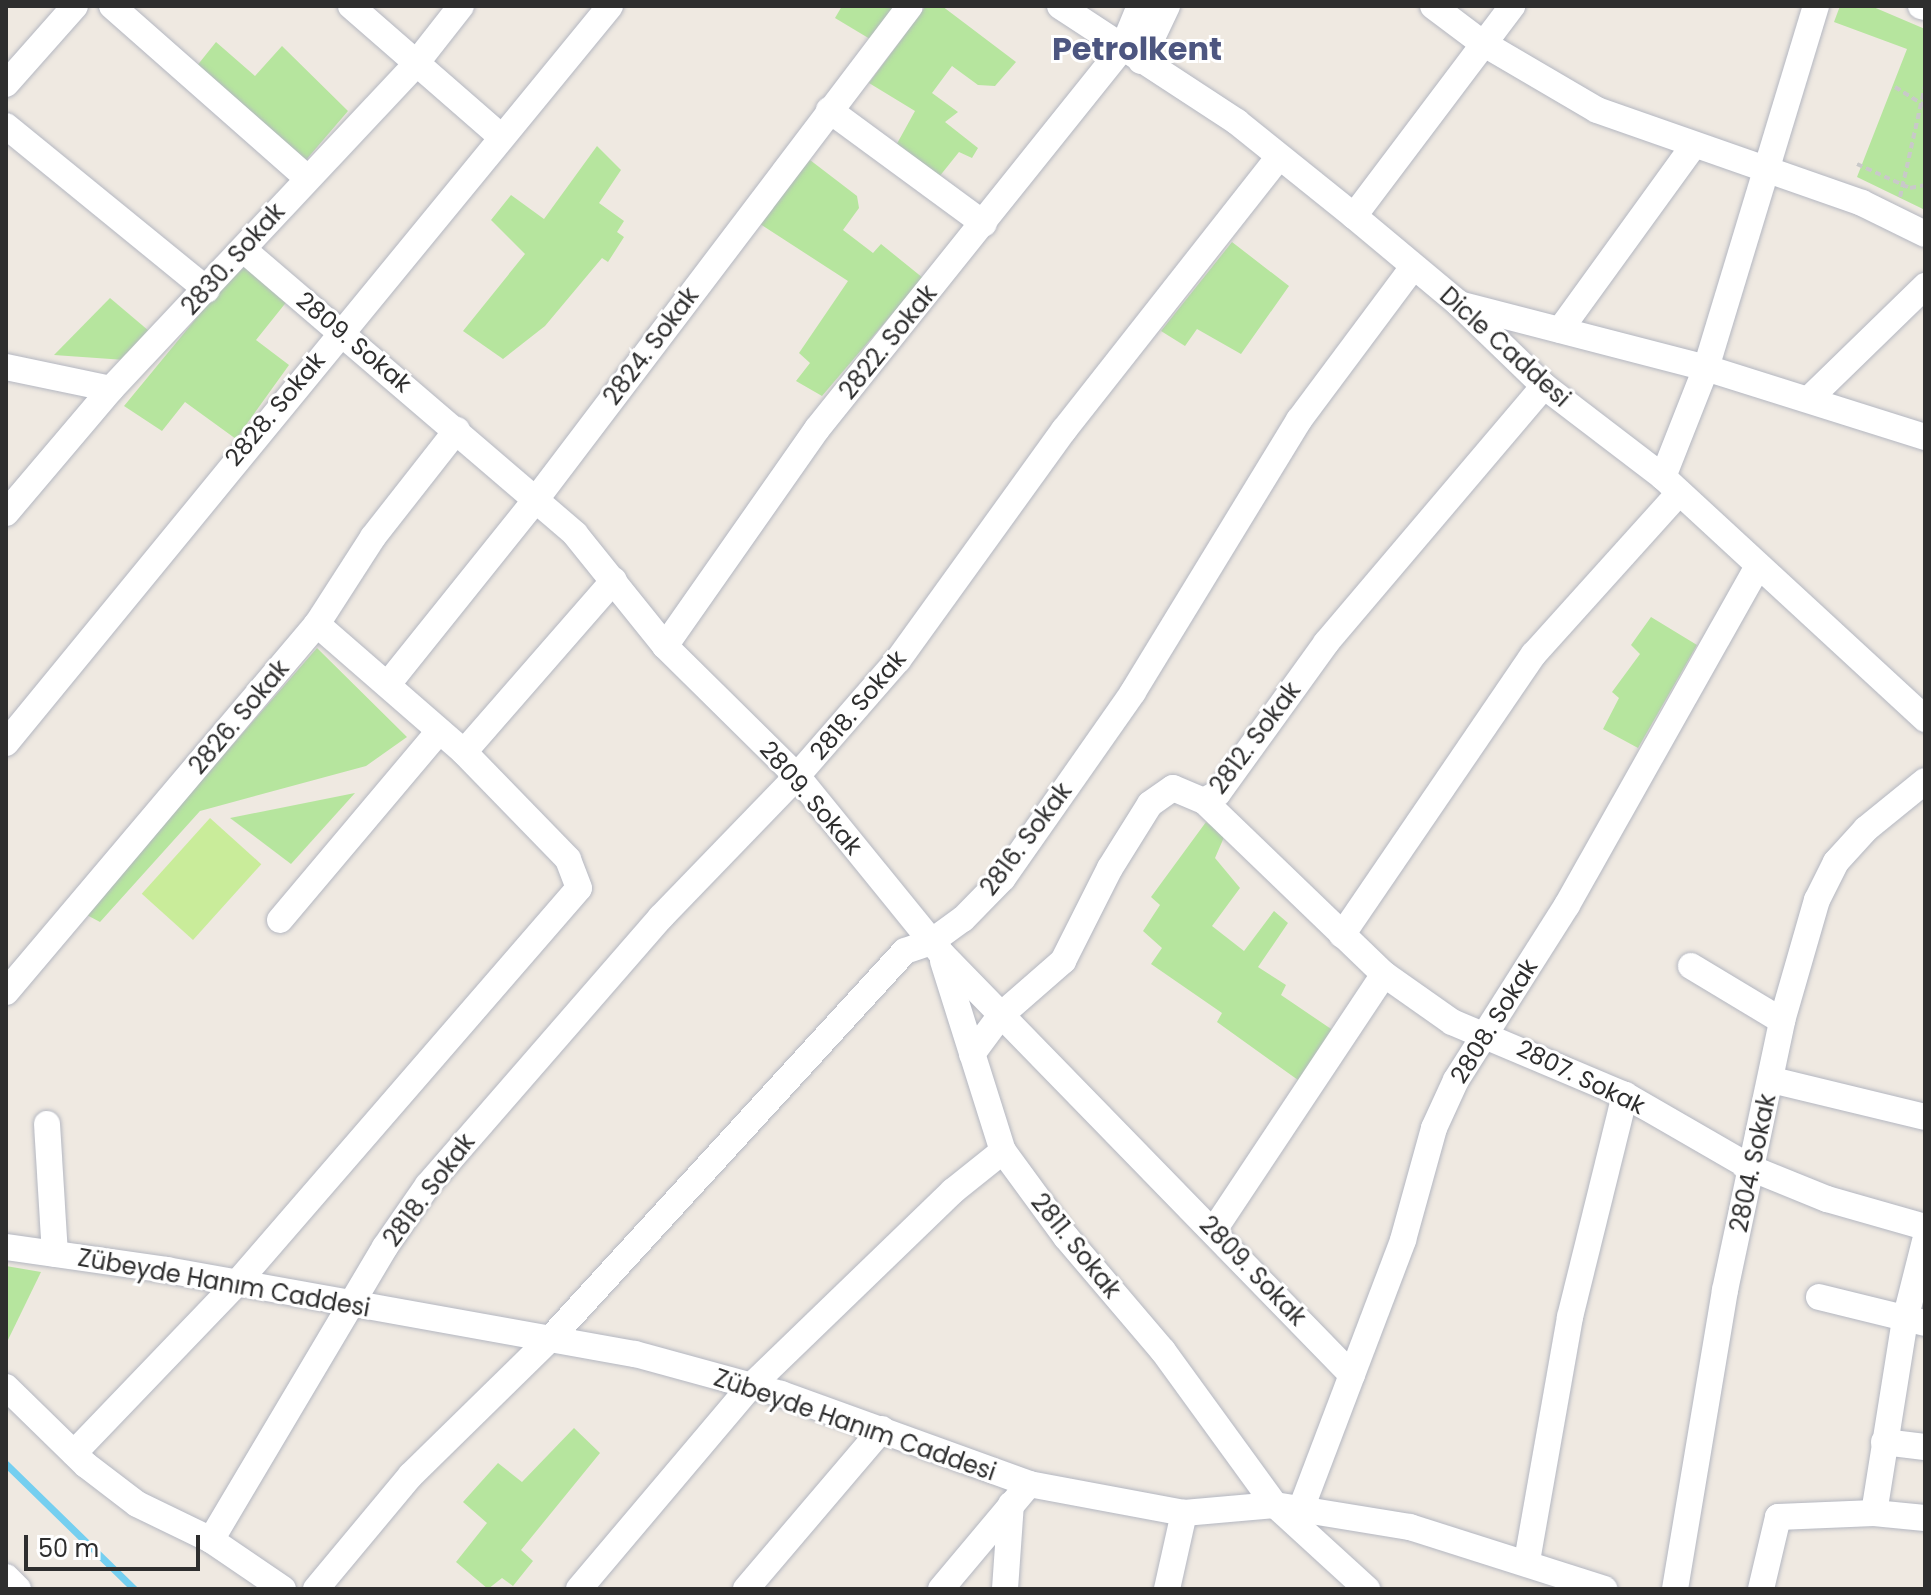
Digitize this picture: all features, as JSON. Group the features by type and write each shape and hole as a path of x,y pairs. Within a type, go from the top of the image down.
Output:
{"street":[{"path":"6,84 75,6"},
{"path":"112,6 306,177"},
{"path":"351,6 414,66 501,137"},
{"name":"2830. Sokak","path":"6,513 111,389 244,250 306,177 414,66 461,6"},
{"name":"2828. Sokak","path":"6,743 341,330 610,6"},
{"name":"2824. Sokak","path":"388,684 537,498 910,6"},
{"name":"Dicle Caddesi","path":"1060,6 1237,122 1354,216 1458,303 1544,386 1671,485 1925,719"},
{"path":"1132,54 1140,6"},
{"path":"1132,54 1167,6"},
{"path":"1433,6 1481,42 1597,110 1769,170 1897,219 1925,234"},
{"path":"1354,216 1481,42 1512,6"},
{"path":"1342,935 1534,654 1671,485 1769,170 1816,6"},
{"name":"2822. Sokak","path":"665,646 817,429 984,224 1132,54"},
{"path":"829,110 984,224"},
{"path":"6,126 207,290"},
{"path":"1560,330 1694,145"},
{"name":"2818. Sokak","path":"211,1540 428,1185 661,917 797,776 898,660 1064,430 1279,157"},
{"name":"2809. Sokak","path":"244,250 537,498 614,580 665,646 797,776 936,948 1352,1375"},
{"name":"2816. Sokak","path":"316,1589 411,1475 552,1337 905,951 936,948 1003,878 1147,670 1213,554 1299,420 1413,267"},
{"path":"1810,398 1925,286"},
{"path":"1458,303 1706,368 1810,398 1925,437"},
{"path":"6,367 111,389"},
{"name":"2812. Sokak","path":"972,1054 1000,1016 1063,961 1103,881 1150,804 1173,788 1204,801 1218,793 1326,643 1433,511 1544,386"},
{"name":"2826. Sokak","path":"6,992 317,624 373,537 457,430"},
{"name":"2808. Sokak","path":"1288,1507 1352,1375 1403,1240 1434,1128 1483,1033 1567,905 1758,566"},
{"path":"464,752 614,580"},
{"path":"74,1453 237,1283 579,888 568,859 464,752 317,624"},
{"path":"280,920 439,731"},
{"name":"2804. Sokak","path":"1675,1589 1725,1290 1772,1080 1782,1021 1817,900 1836,862 1866,829 1925,781"},
{"name":"2807. Sokak","path":"1204,801 1384,974 1452,1022 1625,1095 1753,1169 1827,1199 1925,1227"},
{"name":"2811. Sokak","path":"936,948 1003,1151 1066,1237 1163,1351 1288,1507 1367,1589"},
{"path":"1691,966 1782,1021"},
{"path":"1214,1230 1384,974"},
{"path":"1772,1080 1925,1117"},
{"path":"1527,1561 1570,1317 1625,1095"},
{"path":"47,1124 55,1254"},
{"path":"579,1589 750,1387 953,1191 1003,1151"},
{"path":"1874,1513 1884,1442 1915,1321 1925,1241"},
{"name":"Zübeyde Hanım Caddesi","path":"6,1247 552,1337 750,1387 882,1429 1029,1484 1184,1513 1288,1507 1410,1527 1527,1561 1604,1589"},
{"path":"1819,1297 1915,1321"},
{"path":"6,1387 74,1453 137,1504 211,1540 283,1589"},
{"path":"746,1589 882,1429"},
{"path":"1884,1442 1925,1447"},
{"path":"941,1589 1029,1484"},
{"path":"1005,1589 1011,1504"},
{"path":"1167,1589 1184,1513"},
{"path":"1761,1589 1778,1517 1874,1513 1925,1518"},
{"path":"6,1577 18,1589"}],"path":[{"path":"1897,219 1901,184 1925,86"},
{"path":"1895,87 1925,106"},
{"path":"1857,164 1901,184 1925,185"}],"green space":[{"path":"842,6 898,6 870,39 835,18"},
{"path":"926,6 942,6 1016,62 995,86 978,85 952,66 932,93 958,112 945,122 978,148 972,158 959,152 939,177 894,149 915,111 869,83"},
{"path":"1840,6 1871,6 1925,29 1925,210 1857,177 1907,49 1834,22"},
{"path":"216,42 255,76 282,46 348,111 306,160 196,67"},
{"path":"597,146 621,170 599,203 624,221 617,232 624,237 608,262 602,258 545,326 503,359 463,331 525,254 491,220 511,195 544,219"},
{"path":"810,160 857,196 859,208 843,230 873,253 881,244 923,278 822,396 796,381 810,363 799,353 848,281 757,222"},
{"path":"1232,242 1289,286 1241,354 1197,329 1185,346 1161,331"},
{"path":"241,264 288,300 256,340 289,365 236,439 185,402 162,431 124,406"},
{"path":"110,298 149,331 125,360 54,355"},
{"path":"1651,617 1697,645 1638,748 1603,729 1619,698 1612,692 1640,654 1631,645"},
{"path":"317,648 407,737 366,766 200,811 100,922 85,914"},
{"path":"355,793 291,864 230,818"},
{"path":"210,818 261,864 193,940 142,894"},
{"path":"1206,822 1225,835 1215,858 1240,888 1212,926 1244,951 1274,911 1288,923 1258,967 1286,985 1281,995 1337,1033 1298,1080 1217,1022 1222,1013 1151,964 1162,948 1143,931 1160,905 1151,897"},
{"path":"6,1266 41,1272 6,1344"},
{"path":"574,1428 600,1453 521,1550 533,1561 513,1586 502,1578 488,1589 456,1562 487,1523 463,1502 498,1463 522,1482"}],"waterway":[{"path":"6,1464 134,1589"}],"district":[{"name":"Petrolkent","path":"1137,49"}]}
